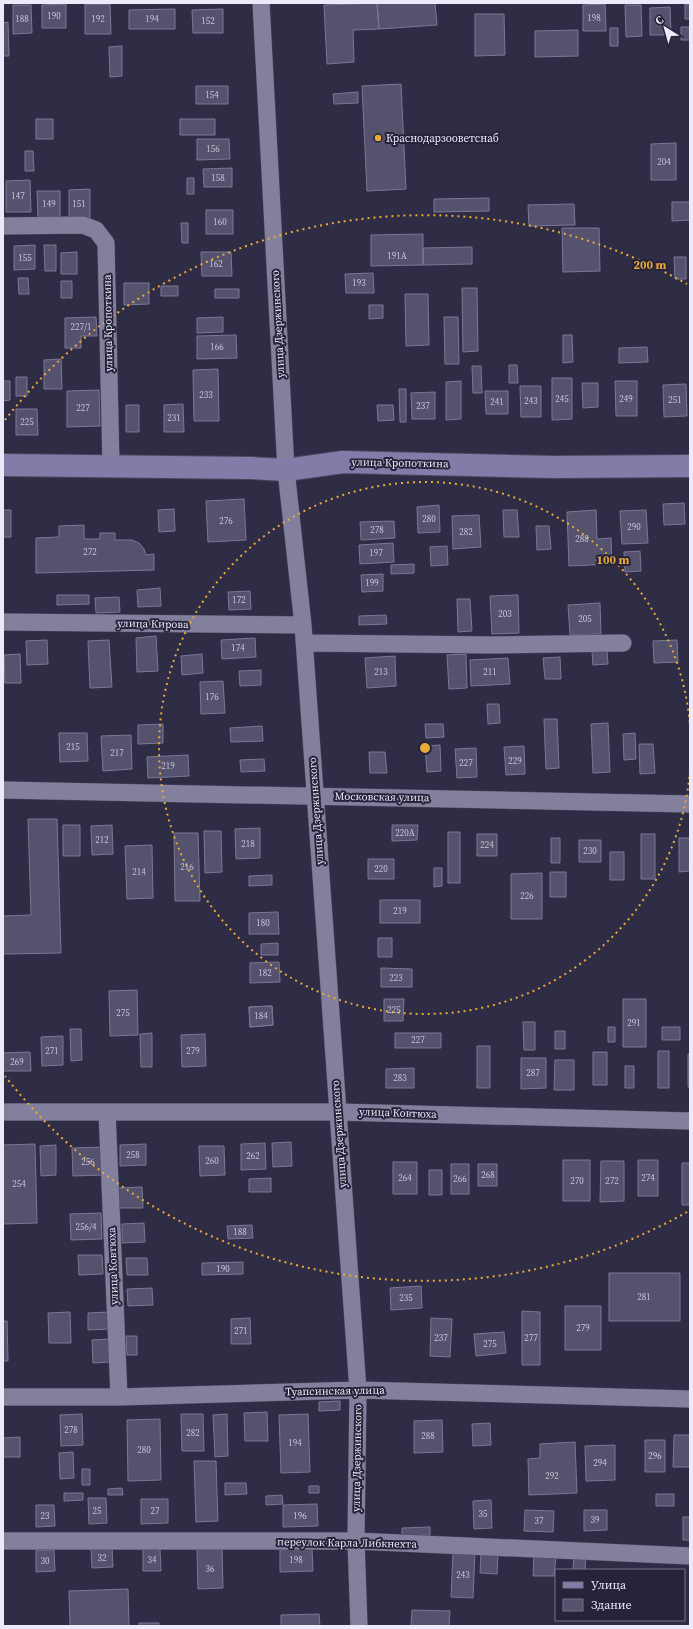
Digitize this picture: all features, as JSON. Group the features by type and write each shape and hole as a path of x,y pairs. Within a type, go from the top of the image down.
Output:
{"main road":[{"name":"улица Кропоткина","path":"3,465 251,468 286,470 343,462 555,467 690,466"}],"street":[{"name":"улица Дзержинского","path":"261,3 286,470 303,625 358,1390 356,1541 359,1626"},
{"name":"улица Кропоткина","path":"3,226 83,225 96,230 106,243 111,466"},
{"name":"улица Кирова","path":"3,622 303,625"},
{"path":"304,643 495,645 623,643"},
{"name":"Московская улица","path":"3,790 690,804"},
{"name":"улица Ковтюха","path":"3,1112 338,1112 690,1121"},
{"name":"улица Ковтюха","path":"107,1112 118,1397"},
{"name":"Туапсинская улица","path":"3,1397 118,1397 358,1390 690,1399"},
{"name":"переулок Карла Либкнехта","path":"3,1542 356,1541 690,1556"}],"building":[{"path":"377,3 435,3 437,25 379,29"},
{"path":"377,3 379,29 353,30 354,62 327,64 324,5"},
{"path":"66,4 66,28 42,28 42,5"},
{"path":"85,4 110,4 111,34 85,34"},
{"path":"605,4 606,31 583,31 583,5"},
{"path":"685,4 690,4 690,19 685,19"},
{"path":"13,5 31,5 32,33 13,34"},
{"path":"625,5 641,5 642,36 626,37"},
{"path":"670,7 671,35 650,35 650,8"},
{"path":"175,9 175,29 129,29 129,10"},
{"path":"223,9 223,33 193,33 192,10"},
{"path":"475,14 504,14 505,55 475,56"},
{"path":"8,22 9,56 3,56 3,23"},
{"path":"681,27 690,27 690,40 681,40"},
{"path":"610,28 618,28 618,46 610,46"},
{"path":"578,30 578,56 535,57 535,31"},
{"path":"122,46 122,76 110,77 109,47"},
{"path":"401,84 406,189 367,191 362,86"},
{"path":"196,86 228,86 228,104 196,104"},
{"path":"358,92 358,103 334,104 333,94"},
{"path":"36,119 53,119 53,139 36,139"},
{"path":"180,119 215,119 215,135 180,135"},
{"path":"197,139 229,139 230,159 197,160"},
{"path":"676,143 676,180 651,180 651,144"},
{"path":"25,151 33,151 34,171 25,171"},
{"path":"232,168 232,187 204,187 203,169"},
{"path":"187,178 194,178 194,194 187,194"},
{"path":"30,180 31,212 6,212 6,181"},
{"path":"90,189 90,218 69,218 69,190"},
{"path":"37,191 60,191 60,217 38,217"},
{"path":"489,198 489,211 434,212 434,199"},
{"path":"672,202 690,202 690,220 672,221"},
{"path":"574,204 575,225 529,226 528,205"},
{"path":"206,210 233,210 233,234 206,234"},
{"path":"181,223 188,223 188,243 182,243"},
{"path":"562,228 599,228 600,271 563,272"},
{"path":"423,234 423,265 371,266 371,235"},
{"path":"35,245 35,269 14,270 14,246"},
{"path":"44,245 56,245 56,271 45,271"},
{"path":"472,247 472,264 423,265 423,248"},
{"path":"77,252 77,274 61,274 61,253"},
{"path":"201,252 231,252 232,276 202,276"},
{"path":"674,257 686,257 686,279 675,279"},
{"path":"373,273 374,293 346,293 345,274"},
{"path":"18,278 28,278 29,294 19,294"},
{"path":"61,281 72,281 72,298 61,298"},
{"path":"124,283 149,283 149,304 124,305"},
{"path":"161,286 178,286 178,296 161,296"},
{"path":"462,288 477,288 478,351 463,352"},
{"path":"215,289 239,289 239,298 215,298"},
{"path":"405,294 428,294 429,345 406,346"},
{"path":"369,305 383,305 383,318 369,319"},
{"path":"96,317 97,336 81,336 81,348 65,348 65,318"},
{"path":"223,317 223,332 197,333 197,318"},
{"path":"444,317 458,317 459,364 445,364"},
{"path":"236,335 237,358 197,359 197,336"},
{"path":"563,335 572,335 573,362 563,363"},
{"path":"647,347 648,362 619,363 619,348"},
{"path":"61,359 62,389 44,389 44,360"},
{"path":"509,365 517,365 518,383 509,383"},
{"path":"472,366 481,366 482,393 473,393"},
{"path":"218,369 219,421 194,421 193,370"},
{"path":"16,377 27,377 27,396 16,396"},
{"path":"552,378 572,378 572,419 552,420"},
{"path":"3,381 10,381 10,400 3,401"},
{"path":"461,381 461,419 446,420 446,382"},
{"path":"615,381 637,381 637,416 616,416"},
{"path":"582,383 598,383 598,407 583,408"},
{"path":"686,384 687,416 664,417 663,385"},
{"path":"520,386 541,386 541,417 521,417"},
{"path":"399,389 406,389 406,422 400,422"},
{"path":"99,390 100,426 67,427 67,391"},
{"path":"485,391 508,391 508,414 486,414"},
{"path":"435,392 435,419 412,419 411,393"},
{"path":"183,404 184,432 164,432 164,405"},
{"path":"126,405 139,405 139,432 126,432"},
{"path":"377,405 393,405 394,420 378,421"},
{"path":"16,409 37,409 38,435 16,435"},
{"path":"244,499 246,540 208,542 206,501"},
{"path":"684,503 685,524 664,525 663,504"},
{"path":"439,505 440,532 418,533 417,507"},
{"path":"174,509 175,531 159,532 158,510"},
{"path":"3,510 11,510 11,537 3,537"},
{"path":"503,510 517,510 519,537 504,537"},
{"path":"596,510 597,539 611,538 612,564 569,566 567,512"},
{"path":"646,510 648,543 622,544 620,511"},
{"path":"479,515 481,547 453,549 452,516"},
{"path":"394,521 395,538 361,540 360,522"},
{"path":"84,525 84,539 100,539 100,533 115,533 115,540 132,540 139,543 144,549 146,555 154,554 154,570 36,573 36,538 59,537 59,526"},
{"path":"536,526 549,526 551,549 537,550"},
{"path":"393,543 394,562 360,564 359,545"},
{"path":"447,546 448,565 431,566 430,547"},
{"path":"640,551 641,571 625,572 624,552"},
{"path":"414,564 414,573 391,574 391,565"},
{"path":"383,574 383,591 362,592 361,575"},
{"path":"160,588 161,606 138,607 137,590"},
{"path":"250,591 251,609 229,610 228,592"},
{"path":"57,595 89,595 89,604 57,605"},
{"path":"518,595 519,633 492,634 490,596"},
{"path":"119,597 120,612 96,613 95,598"},
{"path":"457,599 470,599 472,631 458,632"},
{"path":"600,603 601,634 570,635 568,605"},
{"path":"386,615 387,624 359,625 359,616"},
{"path":"156,636 158,671 137,672 136,638"},
{"path":"255,638 256,657 222,659 221,640"},
{"path":"47,640 48,664 27,665 26,641"},
{"path":"109,640 112,687 90,688 88,641"},
{"path":"677,640 678,662 654,663 653,641"},
{"path":"607,651 608,664 593,665 592,652"},
{"path":"20,654 21,683 5,683 4,655"},
{"path":"202,654 203,673 182,675 181,656"},
{"path":"466,654 467,688 449,689 447,655"},
{"path":"395,656 396,686 367,688 365,658"},
{"path":"560,657 561,679 545,679 543,658"},
{"path":"508,658 510,684 471,686 470,660"},
{"path":"261,670 261,685 240,686 239,671"},
{"path":"223,681 225,713 201,714 200,682"},
{"path":"487,704 499,704 500,723 488,724"},
{"path":"544,719 557,719 559,768 546,769"},
{"path":"608,723 610,772 593,773 591,724"},
{"path":"163,724 163,743 138,744 138,725"},
{"path":"425,724 443,724 444,737 426,738"},
{"path":"262,726 263,741 231,742 230,728"},
{"path":"59,733 87,733 88,761 60,762"},
{"path":"635,733 636,759 624,760 623,734"},
{"path":"131,735 132,769 103,771 101,736"},
{"path":"639,744 653,744 655,773 640,774"},
{"path":"440,745 441,771 427,772 425,746"},
{"path":"524,746 525,774 506,775 504,747"},
{"path":"476,748 477,777 457,778 455,749"},
{"path":"369,752 385,752 387,773 370,773"},
{"path":"188,755 189,776 148,778 147,757"},
{"path":"264,759 265,771 241,772 240,760"},
{"path":"28,819 57,819 61,953 3,954 3,916 31,915"},
{"path":"63,825 80,825 80,856 63,856"},
{"path":"112,825 113,854 92,855 91,826"},
{"path":"392,825 418,825 417,840 392,841"},
{"path":"260,828 260,858 236,859 235,829"},
{"path":"204,831 221,831 222,872 205,873"},
{"path":"448,832 460,832 460,883 448,883"},
{"path":"174,833 198,833 200,901 175,901"},
{"path":"477,834 497,834 497,856 477,856"},
{"path":"641,834 655,834 655,879 641,879"},
{"path":"551,838 560,838 560,863 551,863"},
{"path":"679,838 690,838 690,871 679,872"},
{"path":"579,840 601,840 601,862 579,862"},
{"path":"152,845 153,898 127,899 125,846"},
{"path":"610,852 624,852 624,880 610,880"},
{"path":"368,859 394,859 394,879 368,879"},
{"path":"434,868 442,868 442,886 434,887"},
{"path":"550,872 566,872 566,897 550,897"},
{"path":"542,873 542,919 511,919 511,874"},
{"path":"272,875 272,885 249,886 249,876"},
{"path":"380,900 420,900 420,923 380,923"},
{"path":"278,912 279,934 249,934 249,913"},
{"path":"378,938 392,938 392,957 378,957"},
{"path":"278,943 278,955 261,955 261,944"},
{"path":"279,962 280,982 250,983 250,963"},
{"path":"381,968 412,969 412,987 381,987"},
{"path":"137,990 138,1035 110,1036 109,991"},
{"path":"384,999 404,999 403,1021 384,1021"},
{"path":"623,999 646,999 646,1047 623,1047"},
{"path":"272,1006 273,1025 250,1027 249,1007"},
{"path":"272,1006 273,1025 250,1027 249,1007"},
{"path":"523,1022 535,1022 535,1050 524,1050"},
{"path":"608,1027 615,1027 615,1042 608,1042"},
{"path":"662,1027 680,1027 680,1040 662,1040"},
{"path":"70,1029 81,1029 82,1060 71,1061"},
{"path":"555,1031 565,1031 565,1049 555,1049"},
{"path":"152,1033 152,1067 141,1067 140,1034"},
{"path":"395,1033 441,1033 441,1048 395,1048"},
{"path":"205,1034 206,1066 182,1067 181,1035"},
{"path":"63,1036 63,1065 42,1066 41,1037"},
{"path":"477,1046 490,1046 490,1088 477,1088"},
{"path":"658,1051 669,1051 669,1088 658,1088"},
{"path":"30,1052 31,1071 3,1071 3,1053"},
{"path":"593,1052 607,1052 607,1085 593,1085"},
{"path":"688,1054 690,1054 690,1087 688,1087"},
{"path":"521,1058 546,1058 546,1088 521,1089"},
{"path":"555,1060 574,1060 574,1090 554,1090"},
{"path":"625,1066 634,1066 634,1088 625,1088"},
{"path":"414,1068 414,1088 386,1088 386,1069"},
{"path":"291,1142 292,1166 273,1167 272,1143"},
{"path":"265,1143 266,1169 241,1170 241,1144"},
{"path":"35,1144 37,1223 3,1224 3,1145"},
{"path":"146,1144 146,1165 120,1166 120,1145"},
{"path":"56,1145 56,1175 41,1176 40,1146"},
{"path":"199,1146 224,1146 225,1175 200,1176"},
{"path":"104,1147 104,1175 73,1176 72,1148"},
{"path":"563,1160 590,1160 590,1201 563,1201"},
{"path":"638,1160 658,1160 658,1196 638,1196"},
{"path":"601,1161 624,1161 624,1201 600,1202"},
{"path":"393,1162 417,1162 417,1194 393,1194"},
{"path":"682,1163 690,1163 690,1205 682,1205"},
{"path":"451,1164 469,1164 469,1194 451,1194"},
{"path":"478,1164 497,1164 497,1186 478,1186"},
{"path":"429,1170 442,1170 442,1195 429,1195"},
{"path":"271,1178 271,1192 249,1192 249,1179"},
{"path":"142,1187 143,1208 119,1208 118,1188"},
{"path":"101,1213 102,1239 71,1240 70,1214"},
{"path":"144,1223 145,1242 122,1243 122,1224"},
{"path":"252,1225 253,1238 228,1239 227,1226"},
{"path":"78,1255 102,1255 103,1274 79,1275"},
{"path":"126,1258 147,1258 148,1275 127,1275"},
{"path":"243,1262 243,1274 202,1275 202,1263"},
{"path":"609,1273 680,1273 680,1321 609,1321"},
{"path":"421,1286 422,1308 391,1310 390,1288"},
{"path":"152,1288 153,1305 128,1306 127,1289"},
{"path":"565,1306 601,1306 601,1350 565,1350"},
{"path":"522,1311 540,1312 540,1365 522,1365"},
{"path":"70,1312 71,1343 49,1343 48,1313"},
{"path":"109,1312 109,1329 88,1330 88,1313"},
{"path":"250,1318 251,1344 231,1344 231,1319"},
{"path":"431,1318 452,1319 450,1357 430,1356"},
{"path":"3,1321 7,1321 8,1361 3,1361"},
{"path":"504,1332 506,1353 476,1356 474,1334"},
{"path":"126,1336 137,1336 137,1355 127,1355"},
{"path":"110,1339 111,1362 93,1363 92,1340"},
{"path":"340,1401 340,1410 319,1411 319,1402"},
{"path":"267,1412 268,1441 245,1441 244,1413"},
{"path":"82,1414 83,1445 61,1446 60,1415"},
{"path":"181,1414 203,1414 204,1451 182,1451"},
{"path":"227,1414 228,1456 215,1457 213,1415"},
{"path":"308,1414 310,1472 281,1473 279,1415"},
{"path":"160,1419 161,1480 128,1481 127,1420"},
{"path":"442,1420 443,1452 414,1453 414,1421"},
{"path":"490,1423 491,1445 473,1446 472,1424"},
{"path":"674,1435 690,1435 690,1467 673,1467"},
{"path":"20,1437 20,1457 3,1457 3,1438"},
{"path":"645,1440 665,1440 665,1472 645,1472"},
{"path":"575,1442 577,1493 529,1495 528,1459 540,1458 540,1444"},
{"path":"615,1445 615,1480 586,1481 585,1446"},
{"path":"73,1452 74,1478 60,1479 59,1453"},
{"path":"194,1461 216,1461 218,1521 196,1522"},
{"path":"82,1469 90,1469 90,1485 82,1485"},
{"path":"225,1483 246,1483 247,1494 225,1495"},
{"path":"309,1486 319,1486 319,1493 309,1493"},
{"path":"122,1488 123,1495 108,1495 108,1489"},
{"path":"64,1493 83,1493 83,1500 64,1501"},
{"path":"656,1494 674,1494 674,1506 656,1506"},
{"path":"282,1495 283,1504 266,1505 266,1496"},
{"path":"88,1498 106,1498 107,1523 89,1524"},
{"path":"141,1499 168,1499 168,1523 141,1524"},
{"path":"491,1500 492,1528 474,1529 473,1501"},
{"path":"317,1504 318,1526 283,1527 283,1505"},
{"path":"36,1505 54,1505 55,1526 36,1527"},
{"path":"525,1510 554,1511 553,1532 524,1531"},
{"path":"584,1510 607,1510 607,1530 584,1531"},
{"path":"683,1517 690,1517 690,1540 683,1540"},
{"path":"430,1527 430,1535 402,1536 402,1528"},
{"path":"112,1547 113,1567 92,1568 91,1548"},
{"path":"222,1548 223,1588 198,1589 197,1549"},
{"path":"312,1548 313,1571 280,1572 280,1549"},
{"path":"143,1549 160,1549 161,1571 143,1571"},
{"path":"36,1550 54,1550 55,1571 36,1572"},
{"path":"453,1552 475,1552 473,1598 451,1597"},
{"path":"481,1553 498,1554 497,1574 480,1573"},
{"path":"574,1553 586,1553 585,1569 573,1569"},
{"path":"534,1555 556,1556 554,1576 533,1576"},
{"path":"128,1589 129,1626 70,1626 69,1591"},
{"path":"412,1610 450,1611 449,1626 411,1626"},
{"path":"319,1614 320,1626 281,1626 281,1615"},
{"path":"139,1623 159,1623 159,1626 139,1626"}],"place":[{"name":"Краснодарзооветснаб","path":"378,138"}]}
